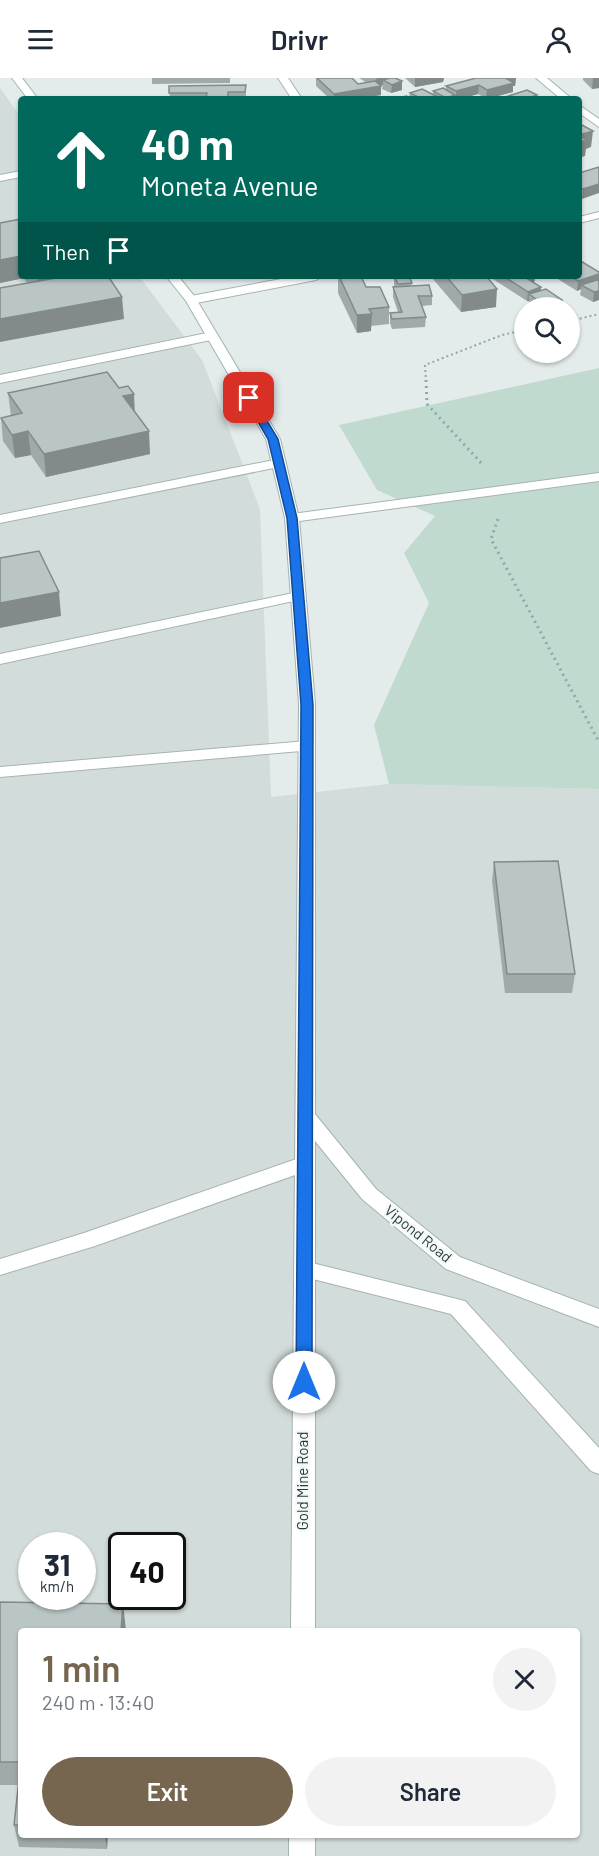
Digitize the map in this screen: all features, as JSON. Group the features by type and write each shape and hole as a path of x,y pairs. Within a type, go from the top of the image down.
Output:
{"street":[{"path":"17,78 31,96"},
{"path":"283,78 295,96"},
{"path":"541,78 563,96"},
{"path":"582,110 599,124"},
{"path":"0,178 18,175"},
{"path":"582,219 599,215"},
{"name":"Gold Mine Road","path":"174,279 191,300 273,439 292,518 307,705 303,1628"},
{"path":"191,300 300,279"},
{"path":"0,379 212,336"},
{"path":"0,519 279,463"},
{"path":"292,518 599,477"},
{"path":"0,660 298,596"},
{"path":"0,772 307,746"},
{"name":"Vipond Road","path":"305,1115 369,1194 453,1263 599,1318"},
{"path":"0,1267 88,1240 305,1164"},
{"path":"304,1269 458,1307 599,1464"},
{"path":"302,1838 302,1856"}],"path":[{"path":"580,319 599,314"}],"shaded area":[{"path":"0,88 18,113 18,279 141,279 202,360 260,509 271,797 389,784 599,789 599,1856 0,1856"}],"green space":[{"path":"599,368 599,789 389,784 374,725 429,603 404,553 435,516 377,490 339,425"}],"building":[{"path":"317,78 352,78 358,84 375,81 381,86 334,94"},
{"path":"390,78 402,81 392,85 383,80"},
{"path":"476,78 512,78 507,79 514,83 487,90 479,85 456,91 446,86"},
{"path":"246,85 245,92 228,92 228,96 206,96 207,93 169,93 169,86"},
{"path":"443,88 455,95 442,96 433,91"},
{"path":"422,89 436,96 416,96 410,93"},
{"path":"527,90 537,95 534,96 508,96"},
{"path":"582,125 593,131 582,134"},
{"path":"599,167 599,184 582,188 582,172"},
{"path":"18,220 18,257 0,260 0,223"},
{"path":"582,262 599,272 599,274 578,281 575,279 582,279"},
{"path":"50,279 110,279 122,297 0,319 0,288"},
{"path":"340,279 362,279 366,287 380,287 389,307 369,309 372,314 357,315"},
{"path":"396,279 410,279 412,283 398,284"},
{"path":"449,279 489,279 497,289 462,295"},
{"path":"508,279 528,279 541,287 528,292"},
{"path":"597,280 599,291 594,292 581,285"},
{"path":"429,285 432,296 418,296 426,317 392,319 390,313 402,312 393,287"},
{"path":"546,289 558,297 533,297 529,294"},
{"path":"107,372 119,388 128,386 134,394 123,396 149,431 44,454 28,431 12,435 1,418 22,413 8,393"},
{"path":"39,551 59,592 0,603 0,558"},
{"path":"558,861 575,974 507,974 494,862"},
{"path":"0,1602 18,1602 18,1610 96,1610 96,1604 108,1604 108,1610 123,1610 121,1628 18,1628 18,1762 0,1762"},
{"path":"18,1789 18,1825 14,1825"}],"route":[{"path":"249,398 273,439 292,518 307,705 304,1382"}]}
